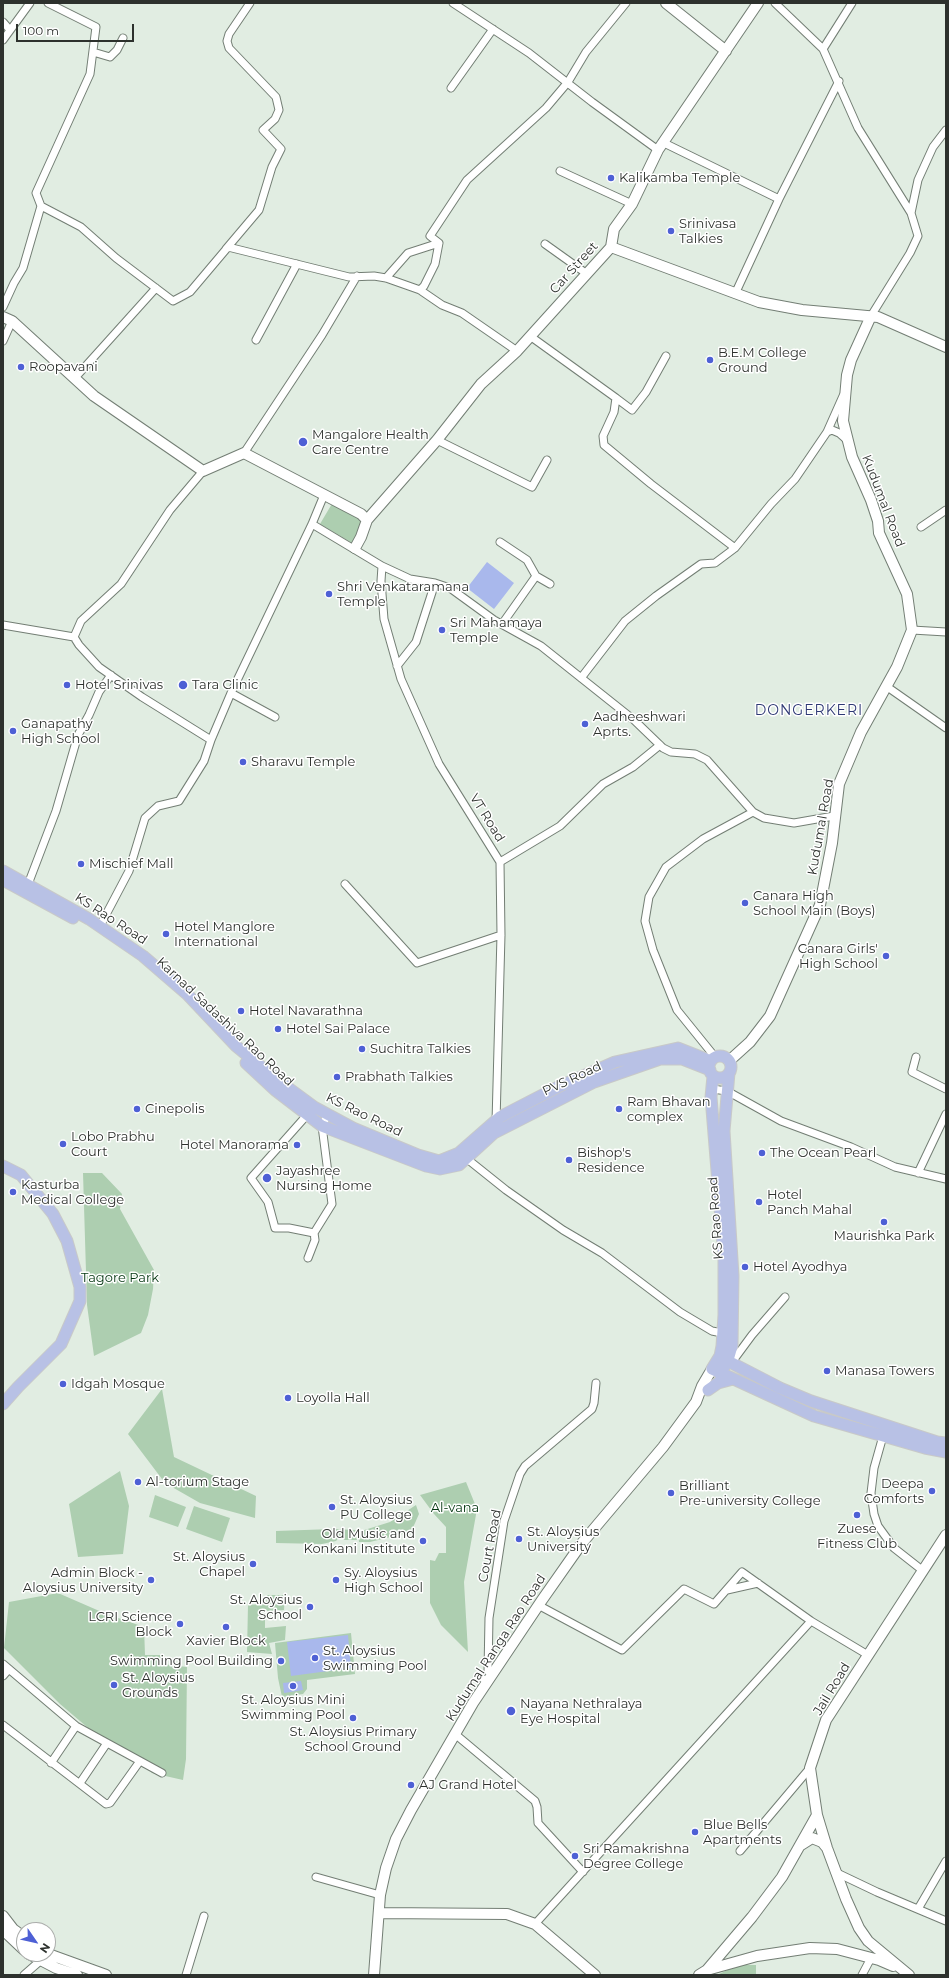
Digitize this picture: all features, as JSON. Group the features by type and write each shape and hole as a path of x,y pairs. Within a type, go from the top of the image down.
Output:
{"main road":[{"name":"KS Rao Road","path":"3,871 26,889 100,926 143,956 161,970 186,994 236,1046 276,1079 328,1114 360,1131 418,1155 439,1161 459,1153 496,1119 558,1087 615,1062 678,1048 712,1066 712,1089 710,1097 728,1319 733,1360"},
{"name":"Karnad Sadashiva Rao Road","path":"3,880 26,889 126,949 168,986 232,1051 274,1090 322,1126 426,1166 440,1169 462,1162"},
{"path":"729,1061 721,1056 712,1066 723,1078 729,1073"},
{"name":"PVS Road","path":"462,1162 498,1130 594,1082 660,1059 682,1059 712,1066"},
{"name":"KS Rao Road","path":"729,1061 731,1066 727,1091 724,1131 732,1256 728,1319 722,1333 733,1360"},
{"path":"3,1166 21,1175 53,1214 67,1241 80,1287 80,1301 61,1344 3,1404"},
{"name":"KS Rao Road","path":"716,1372 733,1360"},
{"path":"733,1360 811,1401 937,1442 946,1443"},
{"path":"716,1372 814,1416 925,1448 946,1452"},
{"path":"708,1390 718,1383 733,1379"}],"street":[{"path":"3,40 30,3"},
{"path":"3,307 23,268 41,206 36,193 90,74 96,27 48,3"},
{"path":"41,206 81,227 116,258 173,301 190,292 259,210 272,167 281,149 263,130 275,119 279,110 276,97 229,48 227,41 229,34 250,3"},
{"path":"453,3 529,53 592,102 661,146 779,199"},
{"path":"439,243 430,236 467,180 546,108 568,82 586,52 626,3"},
{"path":"666,3 726,51"},
{"name":"Car Street","path":"355,548 367,520 437,440 481,384 517,351 611,247 614,229 632,204 661,146 758,3"},
{"path":"775,3 823,49 839,81 858,128 912,213 918,236 910,253 871,316"},
{"path":"823,49 852,3"},
{"path":"3,22 10,30"},
{"path":"451,88 492,29"},
{"path":"92,52 110,57 117,50 123,38"},
{"path":"734,294 779,199 839,81"},
{"path":"912,213 918,180 933,147 946,130"},
{"path":"560,171 632,204"},
{"path":"386,278 408,252 439,243"},
{"path":"420,290 424,286 435,264 439,243"},
{"path":"545,244 587,274"},
{"path":"226,249 228,247 297,264 350,280"},
{"path":"611,247 734,294 785,308 871,316 886,319 946,346"},
{"path":"256,340 297,264"},
{"path":"211,740 142,697 99,667 78,646 74,637 81,620 121,584 170,510 203,471 244,453 322,335 350,280 357,276 374,276 386,278 420,290 442,304 462,312 517,351"},
{"path":"74,379 156,288"},
{"name":"Kudumal Road","path":"729,1061 750,1042 770,1016 820,905 832,843 839,784 861,732 908,644 912,630 907,594 880,538 878,521 871,500 852,457 843,422 844,394 851,360 871,316"},
{"path":"7,319 94,396 203,471"},
{"path":"3,341 7,319"},
{"path":"530,336 632,410 646,392 666,356"},
{"path":"581,678 624,622 656,596 701,564 715,563 735,548 771,504 794,479 827,432 844,394"},
{"path":"616,398 614,412 603,436 604,445 651,484 735,548"},
{"path":"827,432 832,430 836,431 848,441"},
{"path":"437,440 532,487 547,460"},
{"path":"244,453 361,514 367,520"},
{"path":"100,926 129,871 145,818 158,806 179,801 204,761 211,740 231,694 312,524 324,495"},
{"path":"921,527 946,510"},
{"path":"312,524 355,548 382,566 410,579 435,583 450,588 502,624 541,646 634,720 660,745 671,752 695,754 707,760 753,812 764,818 794,823 834,816"},
{"path":"500,542 527,560 536,576 550,584"},
{"name":"VT Road","path":"382,566 381,581 384,619 401,678 439,764 500,862 501,935 496,1119 498,1130"},
{"path":"502,624 536,576"},
{"path":"397,666 416,642 435,583"},
{"path":"3,624 74,637"},
{"path":"912,630 946,632"},
{"path":"26,889 56,811 78,734 90,715 99,692 111,675"},
{"path":"886,686 946,728"},
{"path":"231,694 275,717"},
{"path":"500,862 560,826 603,784 633,767 660,745"},
{"path":"712,1066 677,1010 653,950 645,921 649,897 666,867 702,839 753,812"},
{"path":"345,884 417,963 501,935"},
{"path":"916,1057 912,1072 946,1089"},
{"path":"712,1089 727,1091 781,1121 851,1147 895,1167 946,1180"},
{"path":"308,1258 315,1240 314,1233 332,1204 322,1126 328,1114"},
{"path":"918,1173 946,1114"},
{"path":"307,1115 251,1178 268,1202 275,1228 289,1228 314,1233"},
{"path":"462,1162 506,1190 563,1230 602,1253 680,1312 712,1331 722,1333"},
{"path":"733,1360 752,1335 785,1297"},
{"path":"696,1402 708,1390 716,1372"},
{"name":"Kudumal Ranga Rao Road","path":"374,1975 380,1895 386,1868 396,1839 486,1677 582,1543 663,1447 696,1402 702,1386 716,1372"},
{"name":"Court Road","path":"486,1677 488,1671 489,1618 504,1521 520,1474 525,1466 592,1409 596,1383"},
{"path":"883,1436 874,1468 871,1493 874,1514 878,1526 894,1548 922,1570"},
{"name":"Jail Road","path":"907,1973 868,1941 859,1928 835,1872 827,1848 817,1814 810,1768 826,1720 946,1535"},
{"path":"538,1605 622,1650 684,1590 714,1604 742,1572 811,1621 868,1655"},
{"path":"727,1590 758,1584"},
{"path":"535,1924 811,1621"},
{"path":"3,1664 76,1726 162,1773"},
{"path":"3,1676 9,1669"},
{"path":"3,1725 51,1763 80,1783 104,1804 109,1804 140,1761"},
{"path":"51,1763 76,1726"},
{"path":"455,1734 535,1801 538,1823 583,1872"},
{"path":"80,1783 107,1743"},
{"path":"740,1851 810,1768"},
{"path":"703,1973 752,1917 782,1878 817,1814"},
{"path":"799,1846 812,1838 822,1842 827,1848"},
{"path":"918,1910 946,1861"},
{"path":"835,1872 918,1910 946,1921"},
{"path":"316,1877 380,1895"},
{"path":"379,1913 507,1914 535,1924 595,1975"},
{"path":"3,1916 16,1931"},
{"path":"186,1975 204,1916"},
{"path":"3,1930 16,1942"},
{"path":"703,1973 757,1956 810,1948 837,1950 871,1958 907,1973"},
{"path":"56,1957 106,1975"},
{"path":"862,1975 871,1958"},
{"path":"24,1975 39,1962"},
{"path":"43,1962 77,1975"}],"green space":[{"path":"333,502 366,521 352,543 320,524"},
{"name":"Tagore Park","path":"83,1173 102,1173 122,1194 120,1209 154,1270 153,1289 148,1315 141,1333 94,1356 87,1305"},
{"path":"162,1389 174,1457 256,1496 255,1518 200,1503 165,1483 128,1434"},
{"path":"120,1471 129,1506 123,1554 78,1557 69,1504"},
{"name":"Al-vana","path":"466,1482 477,1509 464,1582 468,1652 441,1625 430,1603 430,1560 435,1561 439,1553 446,1553 446,1527 420,1495"},
{"path":"155,1495 186,1507 178,1527 149,1517"},
{"path":"416,1505 419,1514 411,1532 370,1542 359,1542 358,1532 390,1522"},
{"path":"194,1506 230,1518 222,1542 186,1529"},
{"path":"333,1529 356,1530 357,1540 344,1540 340,1536 336,1541 322,1544 276,1543 276,1531"},
{"name":"St. Aloysius Grounds","path":"58,1593 104,1613 144,1627 145,1655 164,1655 163,1664 187,1667 186,1759 183,1780 152,1773 143,1763 107,1742 60,1704 4,1648 9,1602"},
{"path":"267,1595 285,1595 284,1610 265,1611 265,1628 286,1626 285,1640 269,1643 272,1654 247,1652 248,1605 266,1604"},
{"name":"St. Aloysius Swimming Pool","path":"351,1633 355,1674 307,1680 307,1689 303,1694 282,1697 278,1678 275,1643"},
{"path":"738,1965 756,1965 756,1975 717,1975"}],"water":[{"path":"487,562 514,583 494,609 467,588"},
{"name":"St. Aloysius Swimming Pool","path":"348,1635 351,1668 291,1676 287,1642"},
{"name":"St. Aloysius Mini Swimming Pool","path":"301,1681 303,1690 284,1693 283,1683"}],"place":[{"name":"Kalikamba Temple","path":"611,178"},
{"name":"Srinivasa Talkies","path":"671,231"},
{"name":"B.E.M College Ground","path":"710,360"},
{"name":"Roopavani","path":"21,367"},
{"name":"Mangalore Health Care Centre","path":"303,442"},
{"name":"Shri Venkataramana Temple","path":"329,594"},
{"name":"Sri Mahamaya Temple","path":"442,630"},
{"name":"Hotel Srinivas","path":"67,685"},
{"name":"Tara Clinic","path":"183,685"},
{"name":"Aadheeshwari Aprts.","path":"585,724"},
{"name":"Ganapathy High School","path":"13,731"},
{"name":"Sharavu Temple","path":"243,762"},
{"name":"Mischief Mall","path":"81,864"},
{"name":"Canara High School Main (Boys)","path":"745,903"},
{"name":"Hotel Manglore International","path":"166,934"},
{"name":"Canara Girls' High School","path":"886,956"},
{"name":"Hotel Navarathna","path":"241,1011"},
{"name":"Hotel Sai Palace","path":"278,1029"},
{"name":"Suchitra Talkies","path":"362,1049"},
{"name":"Prabhath Talkies","path":"337,1077"},
{"name":"Cinepolis","path":"137,1109"},
{"name":"Ram Bhavan complex","path":"619,1109"},
{"name":"Lobo Prabhu Court","path":"63,1144"},
{"name":"Hotel Manorama","path":"297,1145"},
{"name":"The Ocean Pearl","path":"762,1153"},
{"name":"Bishop's Residence","path":"569,1160"},
{"name":"Jayashree Nursing Home","path":"267,1178"},
{"name":"Kasturba Medical College","path":"13,1192"},
{"name":"Hotel Panch Mahal","path":"759,1202"},
{"name":"Maurishka Park","path":"884,1222"},
{"name":"Hotel Ayodhya","path":"745,1267"},
{"name":"Manasa Towers","path":"827,1371"},
{"name":"Idgah Mosque","path":"63,1384"},
{"name":"Loyolla Hall","path":"288,1398"},
{"name":"Al-torium Stage","path":"138,1482"},
{"name":"Deepa Comforts","path":"932,1491"},
{"name":"Brilliant Pre-university College","path":"671,1493"},
{"name":"St. Aloysius PU College","path":"332,1507"},
{"name":"Zuese Fitness Club","path":"857,1515"},
{"name":"St. Aloysius University","path":"519,1539"},
{"name":"Old Music and Konkani Institute","path":"423,1541"},
{"name":"St. Aloysius Chapel","path":"253,1564"},
{"name":"Admin Block - Aloysius University","path":"151,1580"},
{"name":"Sy. Aloysius High School","path":"336,1580"},
{"name":"St. Aloysius School","path":"310,1607"},
{"name":"LCRI Science Block","path":"180,1624"},
{"name":"Xavier Block","path":"226,1627"},
{"name":"St. Aloysius Swimming Pool","path":"315,1658"},
{"name":"Swimming Pool Building","path":"281,1661"},
{"name":"St. Aloysius Grounds","path":"114,1685"},
{"name":"St. Aloysius Mini Swimming Pool","path":"293,1686"},
{"name":"Nayana Nethralaya Eye Hospital","path":"511,1711"},
{"name":"St. Aloysius Primary School Ground","path":"353,1718"},
{"name":"AJ Grand Hotel","path":"411,1785"},
{"name":"Blue Bells Apartments","path":"695,1832"},
{"name":"Sri Ramakrishna Degree College","path":"575,1856"}],"district":[{"name":"DONGERKERI","path":"809,711"}]}
